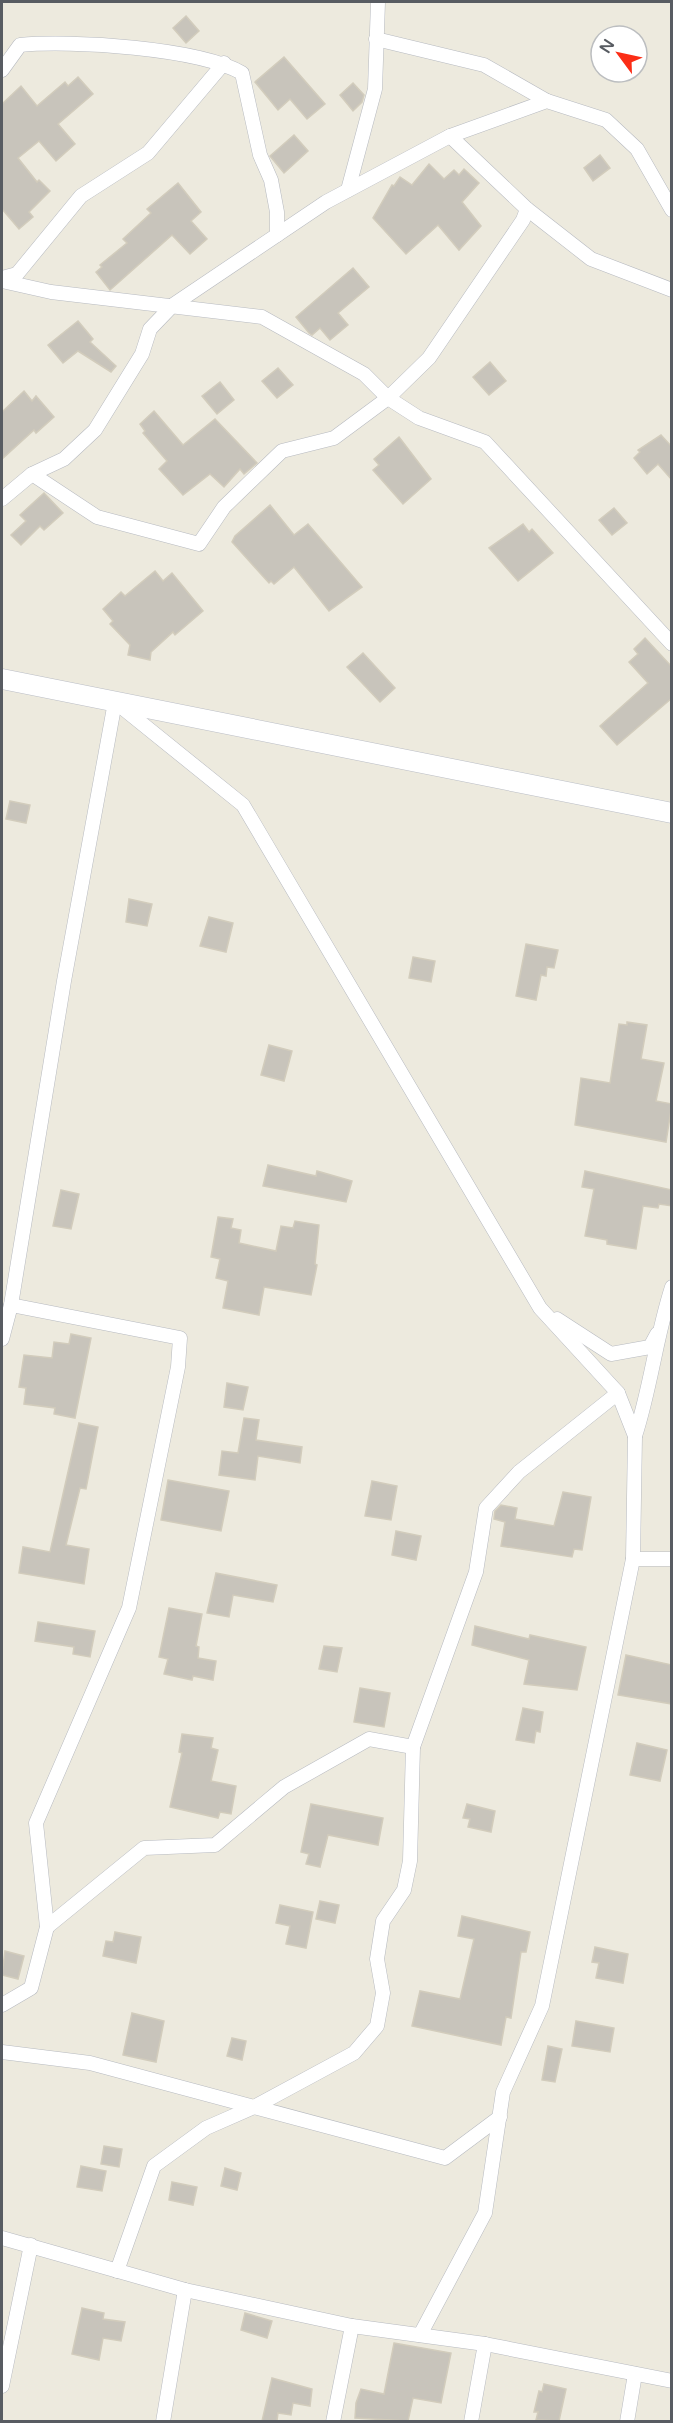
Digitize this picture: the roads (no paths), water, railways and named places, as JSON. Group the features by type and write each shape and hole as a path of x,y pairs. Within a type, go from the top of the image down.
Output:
{"street":[{"path":"348,190 375,89 378,2"},
{"path":"376,39 484,65 547,101 606,120 637,149 672,210"},
{"path":"2,70 20,45 46,42 173,53 224,63 242,74 260,155 270,180 277,212 277,235"},
{"path":"2,279 17,274 81,196 148,153 224,63"},
{"path":"2,499 32,474 64,459 94,430 142,354 150,329 173,305 348,190 450,136 547,101"},
{"path":"450,136 527,209 591,259 672,290"},
{"path":"32,474 97,517 199,544 224,507 282,451 334,438 388,398 429,358 523,220 527,209"},
{"path":"2,279 51,292 262,316 364,374 388,398 419,418 485,442 672,644"},
{"path":"2,679 671,812"},
{"path":"2,1339 10,1305 64,981 116,702"},
{"path":"116,702 243,805 540,1308 618,1393 635,1436"},
{"path":"420,2335 485,2213 503,2092 542,2006 633,1559 635,1436 649,1393 661,1328 672,1287"},
{"path":"2,2005 31,1988 47,1927 36,1823 129,1608 178,1367 180,1338 10,1305"},
{"path":"540,1308 611,1354 650,1347 661,1328"},
{"path":"117,2271 154,2166 206,2128 254,2107 354,2053 377,2026 383,1993 377,1959 383,1921 404,1890 410,1861 413,1747 476,1572 486,1508 519,1472 618,1393"},
{"path":"633,1559 672,1559"},
{"path":"47,1927 144,1848 215,1845 284,1787 369,1739 413,1747"},
{"path":"2,2052 90,2063 445,2158 500,2117"},
{"path":"2,2238 185,2290 352,2326 485,2343 672,2381"},
{"path":"2,2385 32,2245"},
{"path":"164,2421 185,2290"},
{"path":"333,2421 352,2326"},
{"path":"471,2421 485,2343"},
{"path":"627,2421 635,2374"}]}
